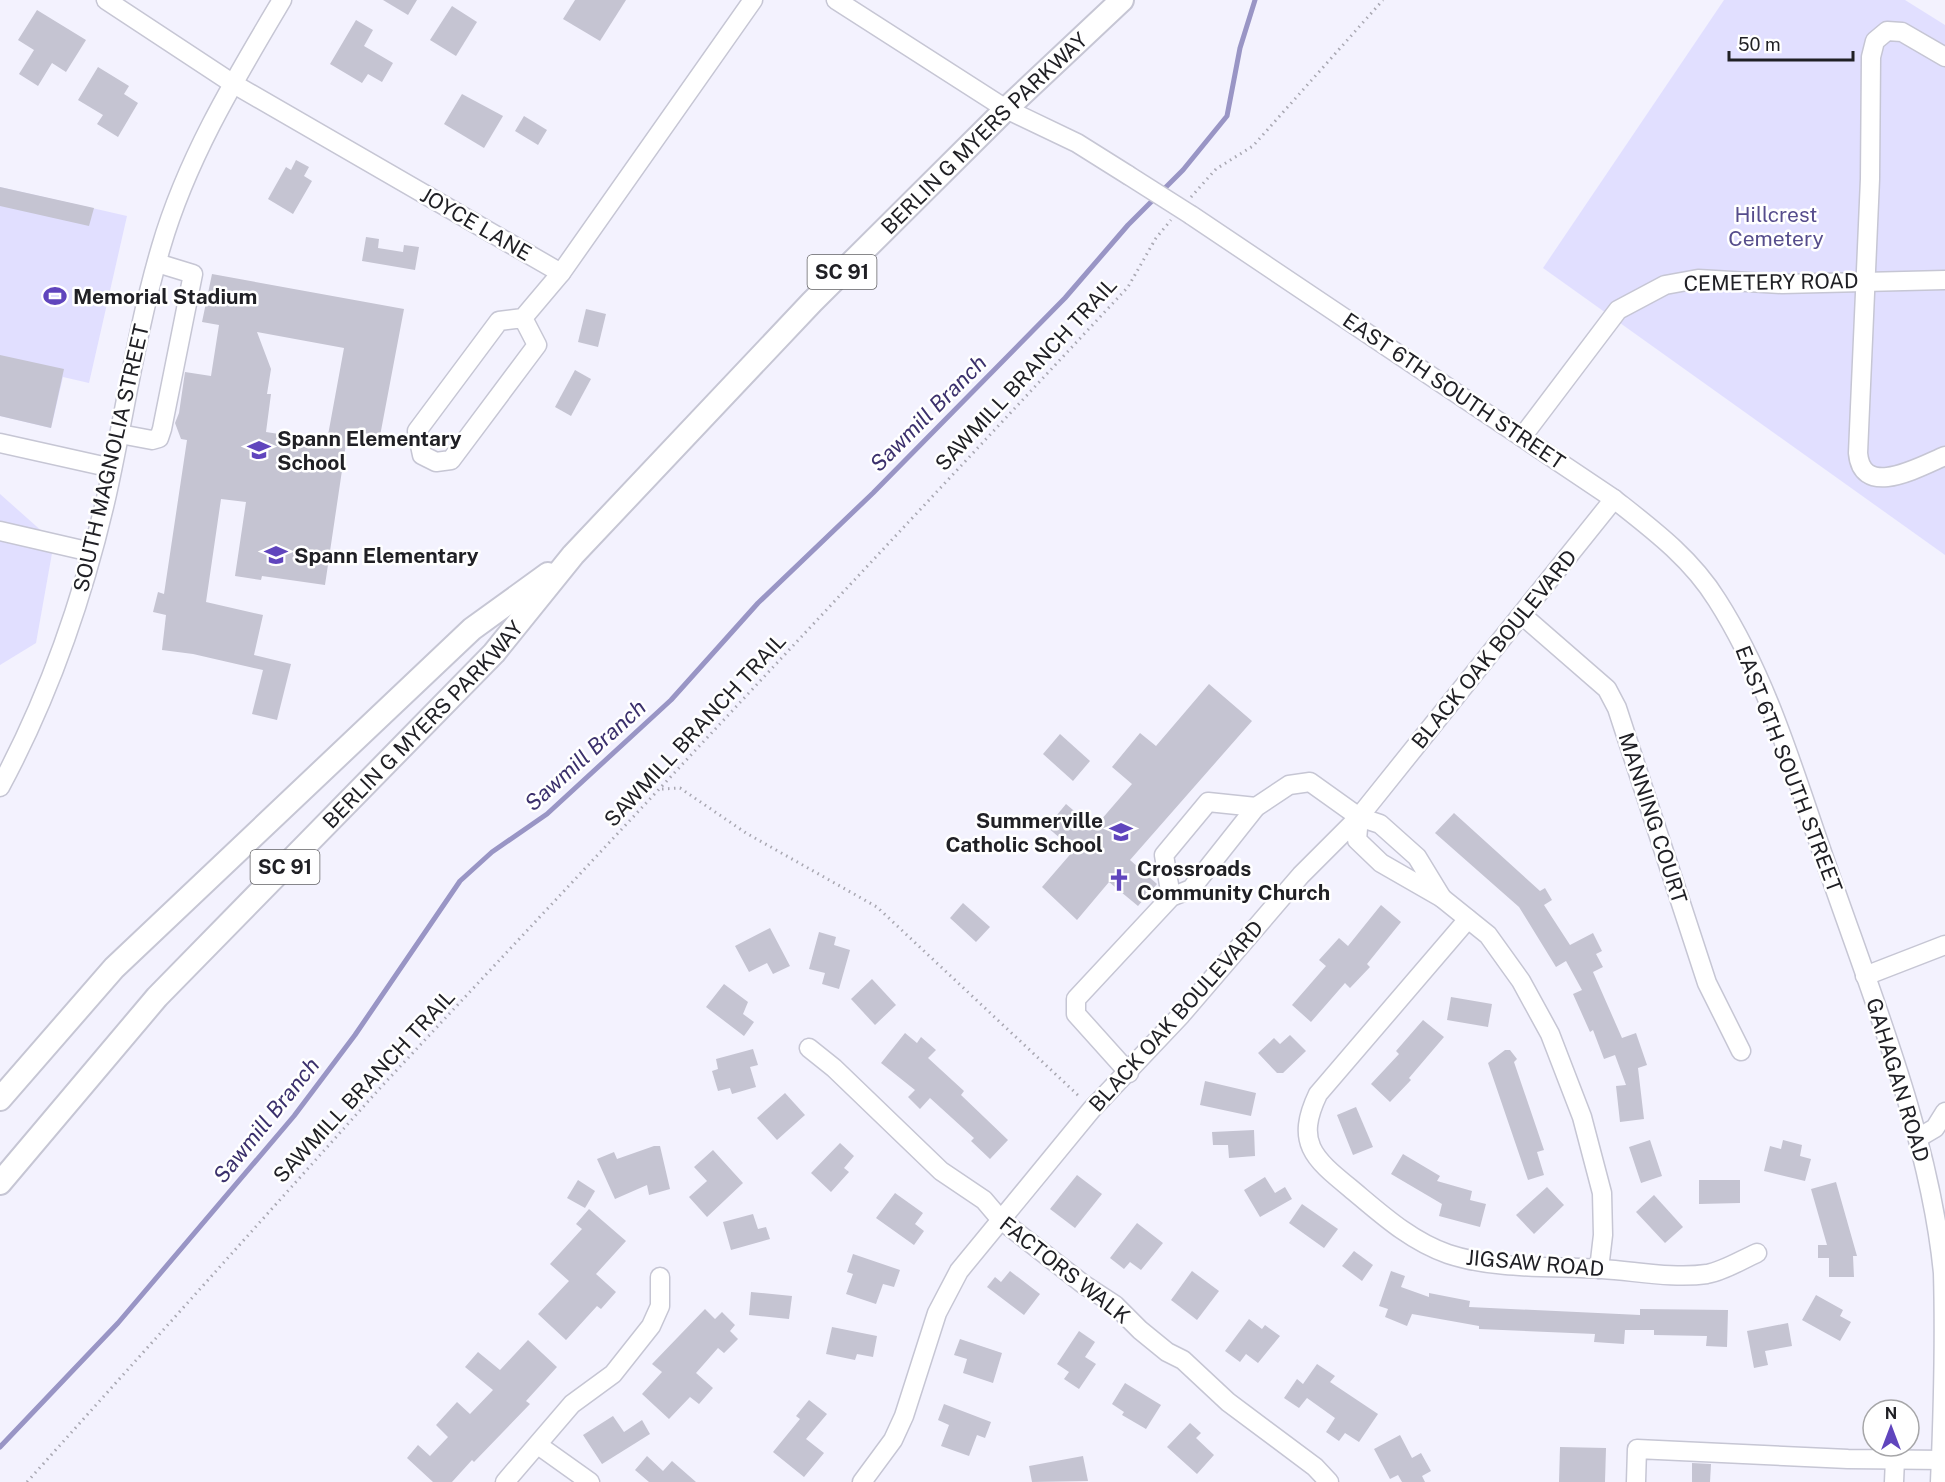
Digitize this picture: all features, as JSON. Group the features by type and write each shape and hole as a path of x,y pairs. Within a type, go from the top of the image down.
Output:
{"main road":[{"name":"BERLIN G MYERS PARKWAY","path":"0,1183 157,998 494,653 573,555 812,302 1006,109 1122,0"},
{"name":"BERLIN G MYERS PARKWAY","path":"2,1096 114,968 472,629 573,555"}],"street":[{"name":"JOYCE LANE","path":"106,0 232,82 561,273"},
{"name":"SOUTH MAGNOLIA STREET","path":"0,787 49,683 91,552 120,434 157,263 188,172 232,82 282,0"},
{"path":"523,318 537,345 451,460 435,462 422,454 417,431 499,321 523,318 561,273 753,0"},
{"name":"EAST 6TH SOUTH STREET","path":"836,0 1006,109 1077,143 1185,210 1614,499 1669,542 1716,597 1753,662 1863,971"},
{"path":"1945,57 1902,32 1887,31 1875,41 1870,73 1870,179 1864,282 1859,465 1866,473 1877,477 1888,477 1903,475 1945,456"},
{"path":"120,434 152,440 159,438 162,429 193,274 157,263"},
{"name":"CEMETERY ROAD","path":"1522,437 1618,310 1665,285 1698,279 1782,284 1945,280"},
{"path":"0,443 112,468"},
{"name":"BLACK OAK BOULEVARD","path":"862,1482 893,1440 904,1416 928,1338 948,1290 965,1263 1092,1109 1129,1073 1301,875 1359,817 1614,499"},
{"path":"0,531 91,552"},
{"name":"MANNING COURT","path":"1522,615 1607,689 1617,708 1707,983 1741,1052"},
{"path":"1129,1073 1076,1014 1076,999 1171,897 1191,889 1256,807 1289,785 1310,783 1359,817 1380,824 1417,857 1442,898"},
{"path":"1171,897 1164,855 1208,802 1256,807"},
{"path":"1359,817 1357,840 1381,863 1442,898 1488,935 1521,981 1550,1034 1582,1117 1602,1193 1603,1235 1599,1269"},
{"name":"JIGSAW ROAD","path":"1468,919 1318,1094 1309,1112 1308,1148 1320,1164 1412,1237 1449,1254 1485,1261 1551,1268 1707,1274 1757,1253"},
{"path":"1863,971 1945,945"},
{"name":"GAHAGAN ROAD","path":"1863,971 1938,1194 1945,1359 1943,1460 1940,1482"},
{"name":"FACTORS WALK","path":"809,1048 834,1068 941,1171 984,1200 1002,1220 1083,1284 1115,1305 1140,1330 1167,1352 1183,1360 1228,1402 1315,1467 1329,1482"},
{"path":"1918,1138 1940,1131 1945,1112"},
{"path":"505,1482 572,1404 613,1374 651,1326 662,1296 660,1277"},
{"path":"538,1444 590,1482"},
{"path":"1636,1482 1637,1449 1943,1460"},
{"path":"1894,1482 1895,1460"}],"path":[{"name":"SAWMILL BRANCH TRAIL","path":"27,1482 381,1087 1128,287 1155,238 1185,210 1216,169 1253,146 1383,0"},
{"path":"660,789 680,788 746,833 877,907 1092,1109"}],"green space":[{"name":"Hillcrest Cemetery","path":"1724,0 1905,0 1945,25 1945,555 1543,268"},
{"name":"Memorial Stadium","path":"0,187 127,216 89,383 63,377 51,428 0,416"},
{"path":"0,494 54,542 36,643 0,665"}],"building":[{"path":"383,0 417,0 408,15"},
{"path":"575,0 626,0 600,41 563,19"},
{"path":"452,6 477,22 456,56 430,40"},
{"path":"37,10 86,40 66,72 52,63 38,86 19,74 34,50 18,40"},
{"path":"356,20 373,30 364,46 393,63 382,82 368,74 362,83 330,64"},
{"path":"98,67 129,86 124,94 138,103 118,137 97,124 103,115 78,100"},
{"path":"462,94 503,116 484,148 444,124"},
{"path":"524,116 547,130 538,145 515,131"},
{"path":"296,160 309,167 304,176 312,181 293,214 268,199 286,167 291,170"},
{"path":"0,187 94,208 89,226 0,206"},
{"path":"366,237 379,239 378,248 403,252 404,245 419,247 415,270 362,261"},
{"path":"212,274 404,309 380,436 348,430 325,585 262,576 261,580 235,576 246,502 221,499 206,602 263,615 254,655 291,664 277,720 252,714 263,670 193,654 162,650 166,615 153,612 158,592 164,594 187,440 181,439 175,423 179,413 185,372 211,376 219,325 202,322","holes":["257,332 344,348 326,446 291,441 292,436 266,432 271,394 267,394 271,369"]},
{"path":"586,309 606,314 598,347 578,342"},
{"path":"0,355 64,369 51,428 0,416"},
{"path":"575,370 591,379 571,416 555,407"},
{"path":"1209,684 1252,721 1130,860 1157,884 1138,906 1109,882 1077,920 1042,887 1074,850 1047,827 1066,804 1094,828 1132,784 1112,767 1140,733 1156,746"},
{"path":"1060,734 1090,761 1073,781 1043,754"},
{"path":"1454,813 1540,891 1545,888 1552,900 1544,905 1570,945 1593,933 1602,951 1596,954 1603,967 1593,972 1622,1038 1636,1033 1647,1065 1638,1068 1644,1119 1620,1122 1616,1086 1626,1085 1615,1055 1604,1059 1593,1030 1590,1032 1573,994 1582,990 1566,961 1556,967 1519,907 1435,833"},
{"path":"963,903 990,927 976,942 950,918"},
{"path":"1381,905 1401,922 1367,964 1370,967 1350,988 1345,983 1311,1022 1292,1005 1326,966 1319,960 1339,938 1348,946"},
{"path":"770,928 790,966 773,974 767,963 749,972 735,946"},
{"path":"819,932 836,937 834,945 850,950 839,989 822,984 825,973 809,969"},
{"path":"872,979 896,1005 875,1025 851,999"},
{"path":"724,984 748,1002 743,1014 754,1022 744,1036 706,1007"},
{"path":"1451,997 1492,1004 1488,1027 1447,1020"},
{"path":"1423,1020 1444,1037 1409,1078 1411,1080 1390,1102 1371,1084 1399,1054 1396,1051"},
{"path":"905,1033 917,1043 921,1037 936,1050 928,1058 964,1091 961,1095 1008,1140 990,1159 971,1141 974,1138 930,1098 920,1109 908,1097 915,1090 881,1063"},
{"path":"1290,1035 1306,1051 1283,1073 1277,1073 1258,1053 1274,1038 1280,1044"},
{"path":"753,1049 758,1065 750,1067 756,1087 732,1094 730,1088 718,1091 712,1071 718,1069 716,1059"},
{"path":"1505,1050 1510,1050 1517,1059 1514,1062 1544,1150 1537,1152 1544,1175 1528,1180 1488,1063"},
{"path":"1205,1081 1256,1093 1251,1116 1200,1105"},
{"path":"785,1093 805,1115 777,1140 757,1118"},
{"path":"1356,1107 1373,1147 1353,1155 1337,1115"},
{"path":"1254,1130 1255,1156 1229,1158 1228,1145 1213,1145 1212,1132"},
{"path":"1650,1140 1662,1176 1641,1183 1629,1147"},
{"path":"1783,1140 1802,1145 1800,1156 1811,1159 1805,1181 1764,1171 1770,1146 1781,1149"},
{"path":"840,1143 854,1156 844,1168 849,1172 831,1192 811,1173"},
{"path":"660,1146 670,1189 649,1195 647,1185 615,1199 597,1159 614,1152 617,1159"},
{"path":"713,1150 743,1183 707,1217 689,1197 707,1181 694,1167"},
{"path":"1403,1154 1440,1176 1437,1181 1472,1191 1470,1200 1486,1204 1480,1227 1439,1216 1442,1204 1391,1174"},
{"path":"1077,1175 1102,1194 1075,1228 1050,1209"},
{"path":"1265,1177 1275,1193 1285,1187 1292,1199 1260,1217 1244,1190"},
{"path":"578,1180 595,1191 585,1208 567,1198"},
{"path":"1699,1180 1740,1180 1740,1203 1699,1204"},
{"path":"1836,1182 1857,1256 1853,1256 1854,1277 1829,1277 1829,1258 1818,1258 1818,1245 1827,1245 1811,1189"},
{"path":"1547,1187 1564,1205 1534,1234 1516,1215"},
{"path":"895,1193 923,1213 915,1224 924,1231 914,1245 876,1218"},
{"path":"1654,1195 1683,1227 1665,1243 1636,1212"},
{"path":"1302,1204 1338,1229 1324,1248 1289,1223"},
{"path":"589,1209 626,1241 596,1274 616,1292 601,1309 597,1306 566,1340 538,1314 569,1281 550,1264 582,1229 576,1224"},
{"path":"753,1214 758,1229 766,1227 770,1239 731,1250 723,1222"},
{"path":"1137,1223 1163,1243 1141,1270 1130,1262 1124,1269 1110,1258"},
{"path":"1354,1251 1373,1265 1362,1281 1342,1266"},
{"path":"853,1254 900,1270 894,1287 883,1284 876,1304 846,1294 853,1274 847,1272"},
{"path":"1010,1271 1040,1294 1024,1315 987,1287 995,1277 1001,1282"},
{"path":"1192,1271 1219,1291 1197,1320 1171,1300"},
{"path":"1391,1271 1405,1276 1401,1287 1429,1297 1429,1293 1470,1301 1469,1307 1640,1315 1640,1309 1728,1310 1727,1347 1706,1346 1707,1336 1654,1335 1654,1330 1625,1330 1624,1344 1594,1342 1595,1334 1479,1329 1479,1326 1412,1314 1407,1326 1385,1317 1388,1309 1379,1306"},
{"path":"751,1292 792,1296 789,1319 749,1315"},
{"path":"1816,1295 1843,1310 1840,1316 1851,1322 1840,1341 1802,1320"},
{"path":"705,1309 715,1319 722,1312 735,1325 730,1331 738,1339 724,1353 718,1348 696,1373 713,1388 699,1404 690,1397 669,1419 642,1394 662,1372 652,1364"},
{"path":"1249,1319 1262,1329 1265,1325 1280,1336 1258,1363 1246,1354 1240,1362 1225,1351"},
{"path":"1788,1323 1792,1346 1765,1351 1768,1365 1754,1368 1747,1331"},
{"path":"832,1327 877,1336 873,1357 857,1354 855,1360 826,1354"},
{"path":"1079,1331 1095,1342 1085,1357 1096,1364 1079,1389 1064,1379 1069,1372 1057,1364"},
{"path":"960,1339 1002,1353 993,1383 963,1373 967,1359 954,1355"},
{"path":"528,1340 557,1367 526,1401 530,1404 474,1462 472,1460 452,1482 433,1482 407,1458 418,1445 430,1456 448,1437 436,1425 457,1402 470,1414 493,1390 465,1367 478,1352 500,1370"},
{"path":"1317,1364 1335,1376 1330,1382 1378,1414 1359,1442 1345,1433 1339,1441 1326,1432 1335,1418 1307,1398 1299,1408 1284,1398 1297,1379 1303,1384"},
{"path":"1125,1383 1161,1405 1146,1429 1122,1415 1124,1412 1112,1404"},
{"path":"809,1400 827,1414 806,1439 824,1453 804,1477 773,1452 800,1419 796,1416"},
{"path":"944,1404 991,1422 985,1438 977,1435 969,1456 941,1446 949,1425 938,1420"},
{"path":"613,1416 624,1432 642,1420 650,1434 602,1464 583,1435"},
{"path":"1190,1423 1201,1433 1196,1438 1214,1455 1197,1474 1167,1447"},
{"path":"1400,1435 1412,1458 1421,1453 1431,1471 1422,1476 1425,1482 1402,1482 1398,1475 1390,1479 1374,1449"},
{"path":"1560,1447 1606,1448 1605,1482 1559,1482"},
{"path":"647,1456 663,1471 672,1461 696,1482 649,1482 635,1470"},
{"path":"1083,1456 1088,1481 1032,1482 1029,1466"},
{"path":"1692,1463 1711,1464 1710,1482 1692,1482"}],"waterway":[{"name":"Sawmill Branch","path":"0,1447 118,1323 294,1116 355,1035 460,881 492,852 547,814 671,700 758,603 873,493 1065,298 1128,225 1183,170 1227,116 1240,48 1255,0"}],"place":[{"name":"Memorial Stadium","path":"55,296"},
{"name":"Spann Elementary School","path":"259,450"},
{"name":"Spann Elementary","path":"276,555"},
{"name":"Summerville Catholic School","path":"1121,832"},
{"name":"Crossroads Community Church","path":"1119,880"}]}
